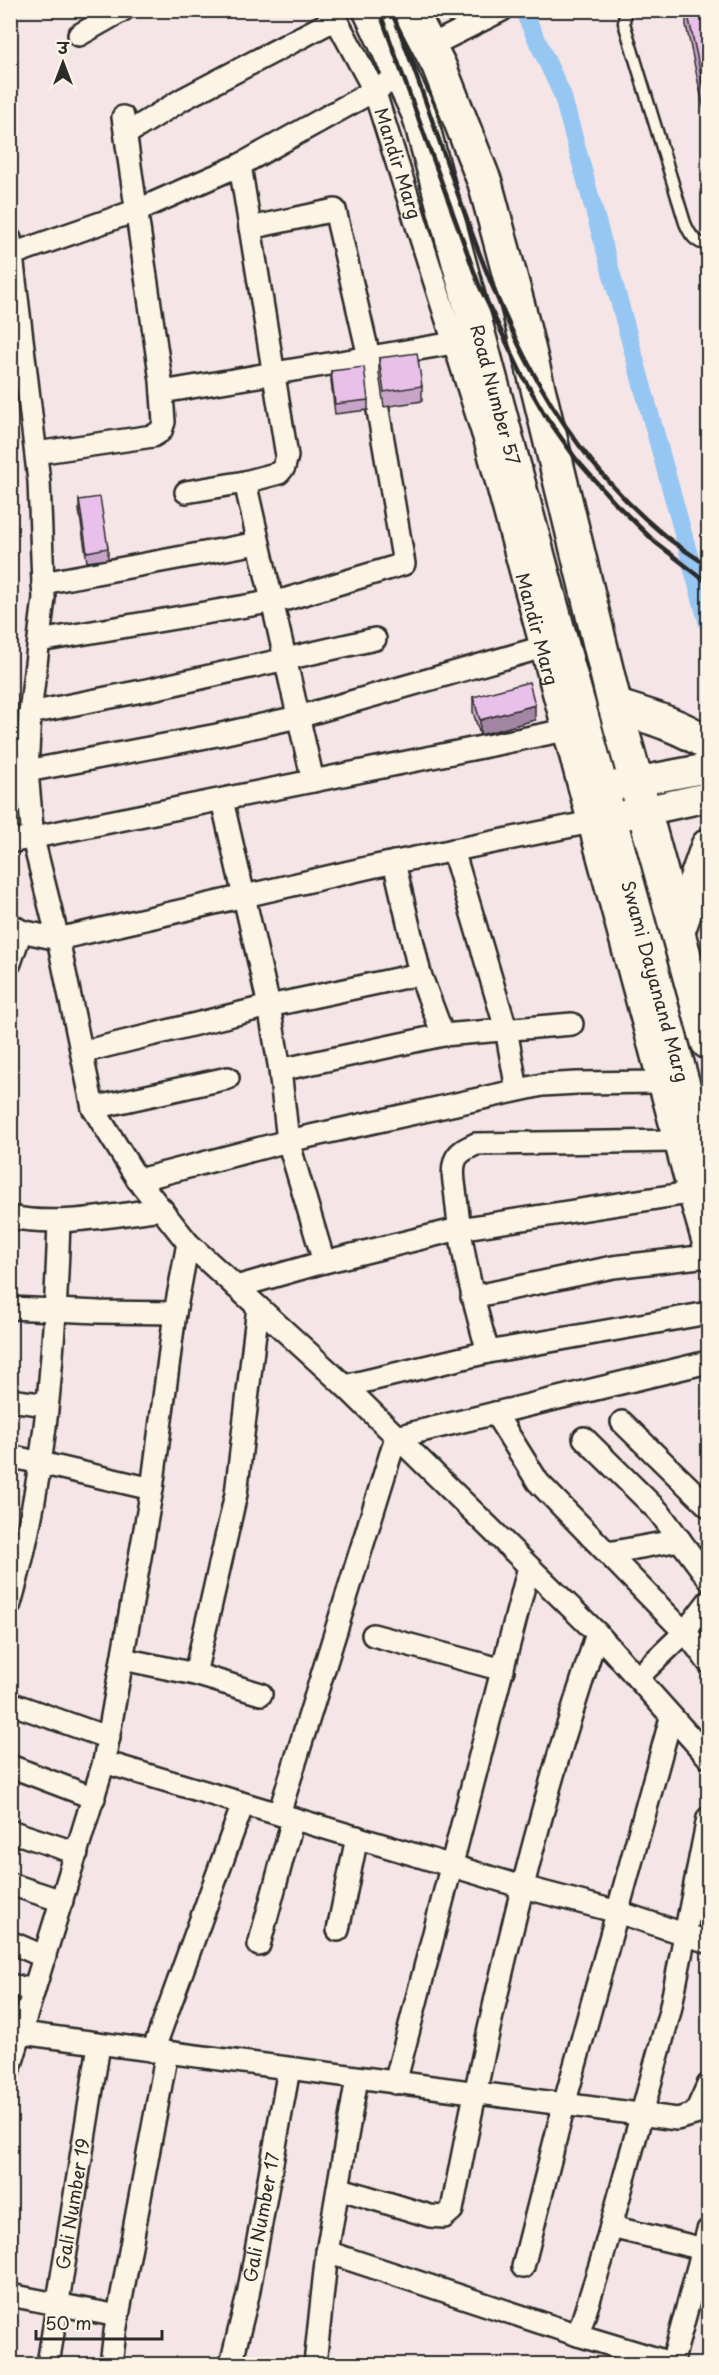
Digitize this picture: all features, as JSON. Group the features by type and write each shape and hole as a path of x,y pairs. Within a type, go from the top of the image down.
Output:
{"main road":[{"name":"Road Number 57","path":"370,10 388,83 419,114 551,645 601,809"},
{"path":"410,10 430,46 485,183 522,322 615,706 640,796"},
{"path":"615,706 663,721 708,744"},
{"path":"601,809 640,796 708,768"},
{"path":"640,796 708,797"},
{"name":"Swami Dayanand Marg","path":"640,796 708,1042"},
{"name":"Swami Dayanand Marg","path":"601,809 698,1184"},
{"path":"678,931 708,846"}],"street":[{"path":"79,36 123,10"},
{"path":"430,46 463,32 502,10"},
{"path":"36,453 153,436 161,431 164,423 138,210 124,126 183,99 333,15"},
{"name":"Mandir Marg","path":"333,15 388,83 454,343 551,645"},
{"path":"388,83 240,165 138,210 11,249 39,481 44,598 30,714 27,771 33,839 58,939 93,1108 138,1180 188,1243 345,1386 597,1633 708,1757"},
{"path":"186,492 245,482 279,473 288,456 240,165"},
{"path":"39,641 288,599 404,564 369,357 334,210 250,228"},
{"path":"162,392 454,343"},
{"path":"245,482 313,781"},
{"path":"43,583 258,543"},
{"path":"30,714 375,639"},
{"path":"27,771 217,735 298,717 551,645"},
{"path":"10,842 575,728"},
{"path":"222,800 269,1006 280,1070 288,1141 324,1262"},
{"path":"10,963 16,928 58,939 453,850 601,809 660,1082 676,1141 698,1184 708,1258 613,1268 472,1297"},
{"path":"453,850 506,1029 517,1090"},
{"path":"394,862 420,974 443,1035"},
{"path":"82,1052 269,1006 420,974"},
{"path":"280,1070 443,1035 572,1024"},
{"path":"93,1108 228,1078"},
{"path":"138,1180 288,1141 542,1085 660,1082"},
{"path":"489,1352 472,1297 459,1229 453,1170 455,1158 463,1150 476,1144 676,1141"},
{"path":"236,1287 324,1262 459,1229 698,1184"},
{"path":"10,1217 59,1221 162,1209"},
{"path":"10,1604 26,1550 40,1463 57,1310 59,1221"},
{"path":"11,2063 21,2033 20,2012 34,1990 104,1762 152,1489 175,1313 188,1243"},
{"path":"195,1674 236,1494 258,1307"},
{"path":"10,1308 175,1313"},
{"path":"345,1386 489,1352 708,1313"},
{"path":"396,1437 708,1362"},
{"path":"10,1400 47,1405"},
{"path":"495,1413 538,1482 685,1632 708,1662"},
{"path":"622,1422 708,1506"},
{"path":"259,1945 286,1816 396,1437"},
{"path":"584,1438 659,1512 708,1578"},
{"path":"10,1456 152,1489"},
{"path":"608,1553 680,1540"},
{"path":"395,2083 529,1568"},
{"path":"637,1678 685,1632 708,1602"},
{"path":"338,2188 430,2216 444,2217 452,2210 474,2093 523,1887 555,1769 597,1633"},
{"path":"373,1635 503,1670"},
{"path":"123,1659 195,1674 261,1694"},
{"path":"10,1703 109,1738"},
{"path":"523,2267 564,2105 671,1718"},
{"path":"104,1762 523,1887 618,1912 708,1942"},
{"path":"10,1766 94,1798"},
{"path":"111,2364 160,2052 243,1804"},
{"path":"578,2335 611,2227 670,2011 708,1818"},
{"path":"10,1831 77,1853"},
{"path":"339,1930 357,1837"},
{"path":"10,1884 62,1901"},
{"path":"10,1942 45,1957"},
{"path":"10,1985 34,1990"},
{"path":"21,2033 677,2120 695,2114 708,2085"},
{"name":"Gali Number 19","path":"48,2364 99,2045"},
{"name":"Gali Number 17","path":"231,2364 248,2295 289,2069"},
{"path":"315,2364 327,2252 357,2078"},
{"path":"327,2252 578,2335 624,2357 673,2364 707,2243 611,2227"},
{"path":"10,2295 118,2316"}],"lane":[{"path":"625,10 624,23 685,223 692,237 708,245"}],"building":[{"path":"687,10 708,10 708,93 705,94"},
{"path":"417,353 422,386 384,392 379,358"},
{"path":"364,367 368,400 335,404 331,371"},
{"path":"100,497 108,548 87,552 79,500"},
{"path":"529,682 535,705 480,720 473,697"}],"waterway":[{"path":"523,10 562,94 708,624"}],"railway":[{"path":"379,10 479,285 522,375 545,415 576,459 614,502 655,542 708,583"},
{"path":"391,10 494,291 525,358 563,422 608,481 664,535 708,566"}]}
